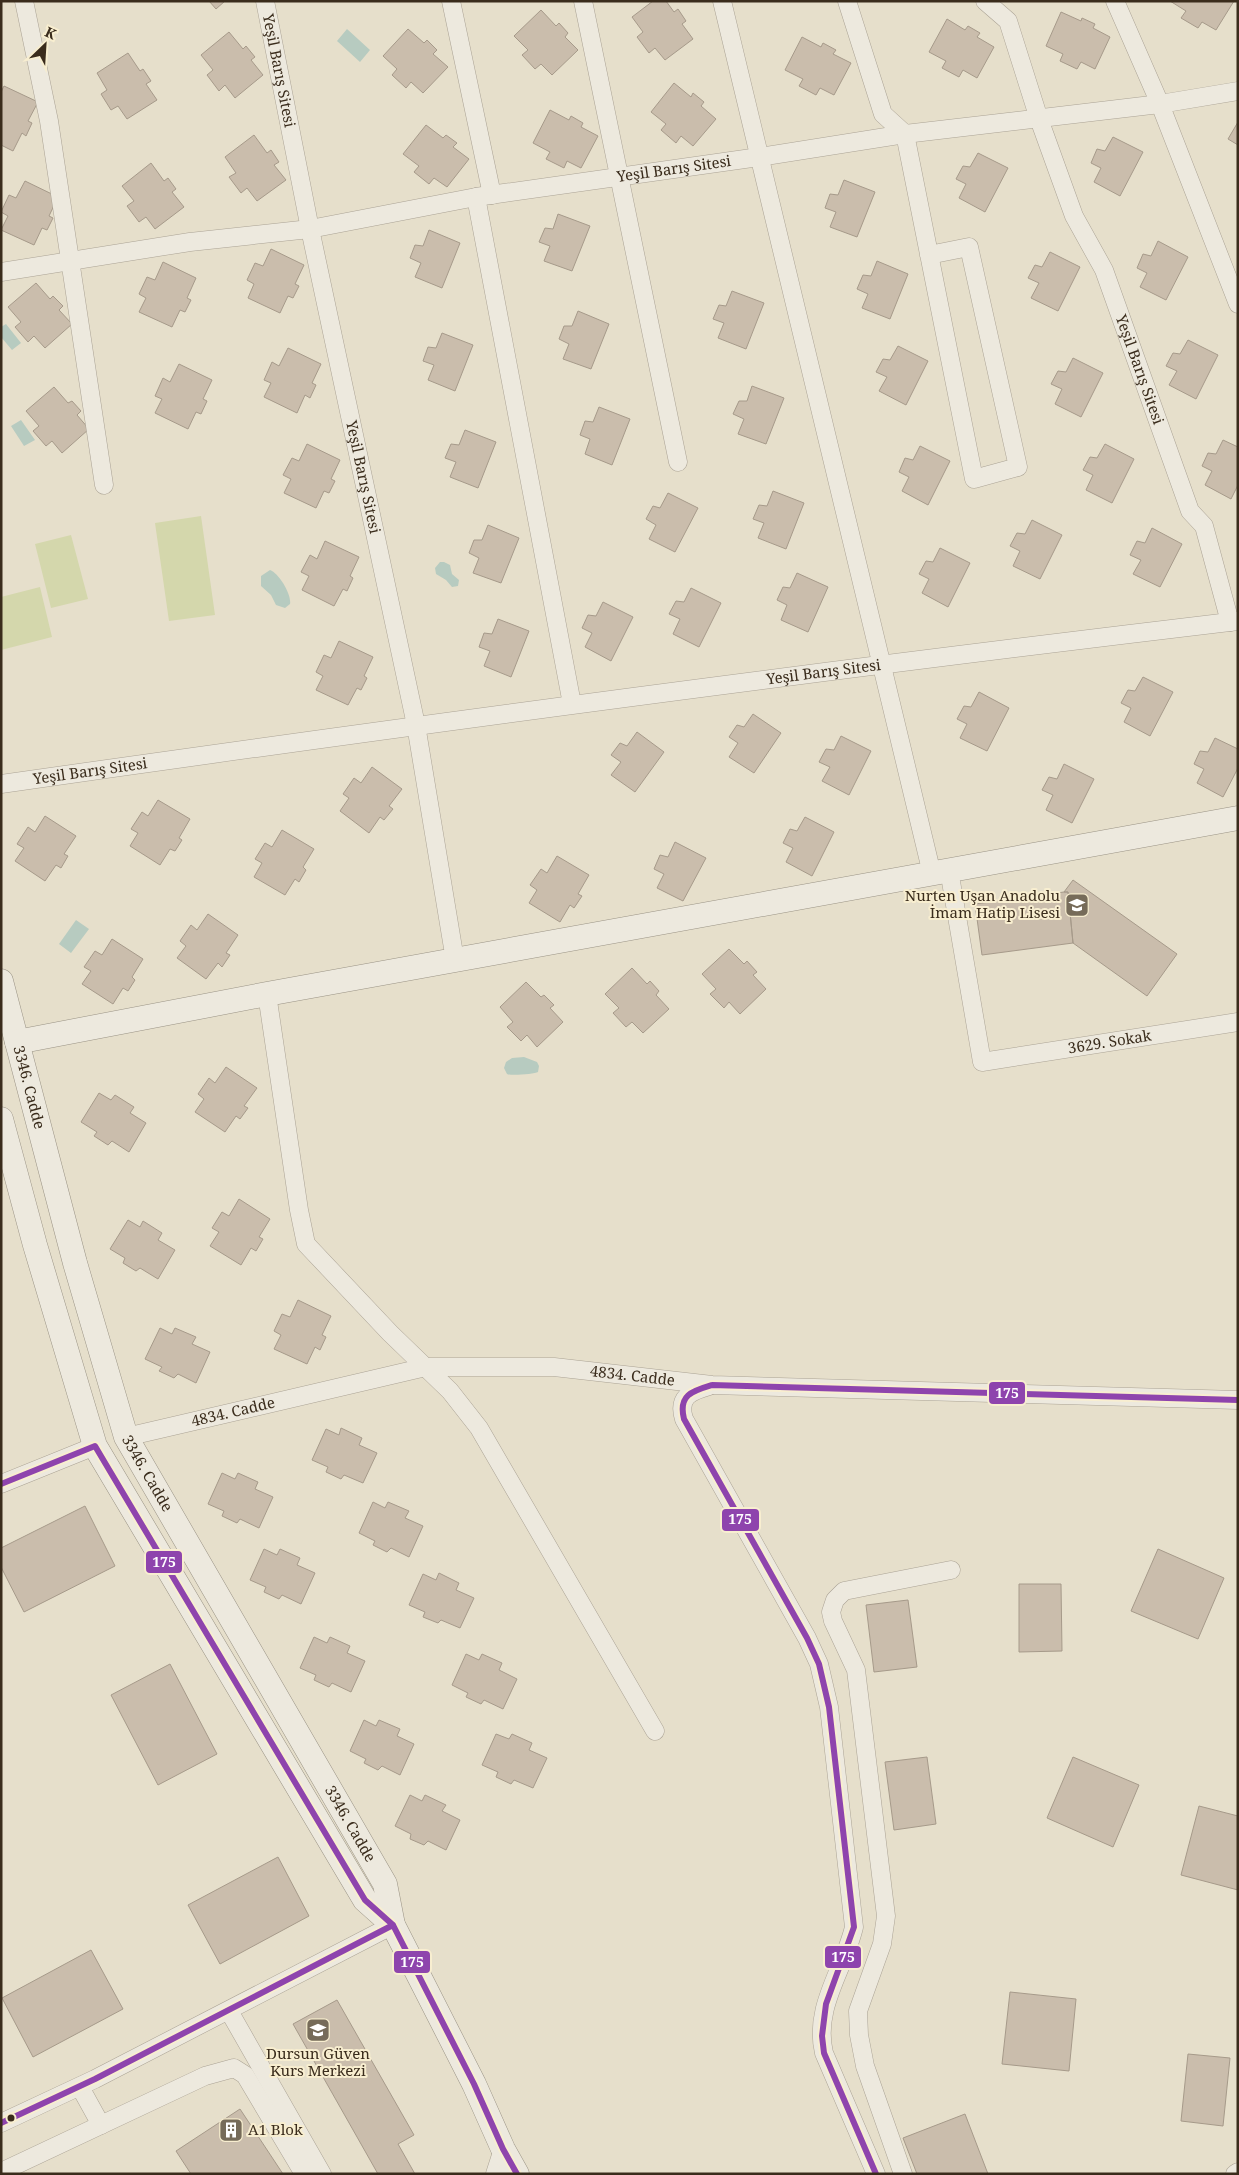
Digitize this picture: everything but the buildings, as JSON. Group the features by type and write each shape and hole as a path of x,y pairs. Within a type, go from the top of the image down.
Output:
{"street":[{"path":"24,1 49,121 104,485"},
{"name":"Yeşil Barış Sitesi","path":"265,1 310,229 416,725 455,960"},
{"path":"451,1 572,704"},
{"path":"583,1 678,462"},
{"path":"722,1 881,664 940,872"},
{"path":"847,1 883,114 905,134 929,255 974,479 1018,467 969,247 929,255"},
{"name":"Yeşil Barış Sitesi","path":"1,784 572,704 881,664 1234,622 1204,526 1190,511 1104,270 1074,216 1039,119 1008,21 985,1"},
{"path":"1115,1 1160,104 1238,304"},
{"name":"Yeşil Barış Sitesi","path":"1,272 71,259 190,242 310,229 484,196 905,134 1160,104 1238,92"},
{"path":"17,1042 268,994 1238,818"},
{"name":"3629. Sokak","path":"940,872 982,1062 1238,1022"},
{"name":"3346. Cadde","path":"1,981 76,1262 126,1437 385,1884 393,1925 474,2084 517,2174"},
{"path":"268,994 299,1210 306,1244 390,1333 450,1391 478,1428 655,1732"},
{"name":"3346. Cadde","path":"1,1118 35,1245 95,1446 365,1900 393,1925"},
{"name":"4834. Cadde","path":"126,1437 426,1367 554,1367 712,1385 1238,1400"},
{"path":"712,1385 692,1390 684,1399 681,1410 684,1419 807,1638 823,1677 830,1717 854,1927 851,1942 826,2002 820,2038 824,2053 876,2174"},
{"path":"1,1484 95,1446 126,1437"},
{"path":"903,2174 865,2066 859,2034 858,2011 882,1944 886,1916 856,1670 833,1621 831,1612 835,1600 844,1591 951,1570"},
{"path":"1,2124 229,2011 393,1925"},
{"path":"229,2011 322,2174"},
{"path":"1,2172 205,2076 234,2068 245,2075 304,2174"},
{"path":"80,2086 101,2126"},
{"path":"495,2174 503,2148"},
{"path":"1234,2174 1238,2172"}],"green space":[{"path":"201,516 215,615 169,621 155,523"},
{"path":"71,535 88,599 51,608 35,544"},
{"path":"40,587 52,637 1,650 1,597"}],"shaded area":[{"path":"347,29 370,50 360,62 337,41"},
{"path":"6,324 21,343 12,350 1,337 1,327"},
{"path":"21,420 35,440 24,446 11,426"},
{"path":"440,562 450,565 452,574 459,580 458,586 452,587 446,580 436,574 435,568"},
{"path":"270,570 281,580 289,595 290,604 285,608 276,605 271,595 261,586 261,576"},
{"path":"76,920 89,929 71,953 59,944"},
{"path":"524,1057 537,1062 539,1066 538,1072 507,1074 504,1068 506,1062 512,1058"}],"transit line":[{"name":"175","path":"876,2174 824,2053 822,2036 826,2004 854,1927 829,1707 819,1664 807,1638 684,1419 683,1404 685,1399 698,1389 712,1385 1238,1400"},
{"name":"175","path":"1,1484 95,1446 365,1900 393,1925 474,2084 503,2149 517,2174"},
{"name":"175","path":"1,2123 95,2079 393,1925"}],"place":[{"name":"Nurten Uşan Anadolu İmam Hatip Lisesi","path":"1077,905"},
{"name":"Dursun Güven Kurs Merkezi","path":"318,2030"},
{"name":"A1 Blok","path":"231,2130"}]}
